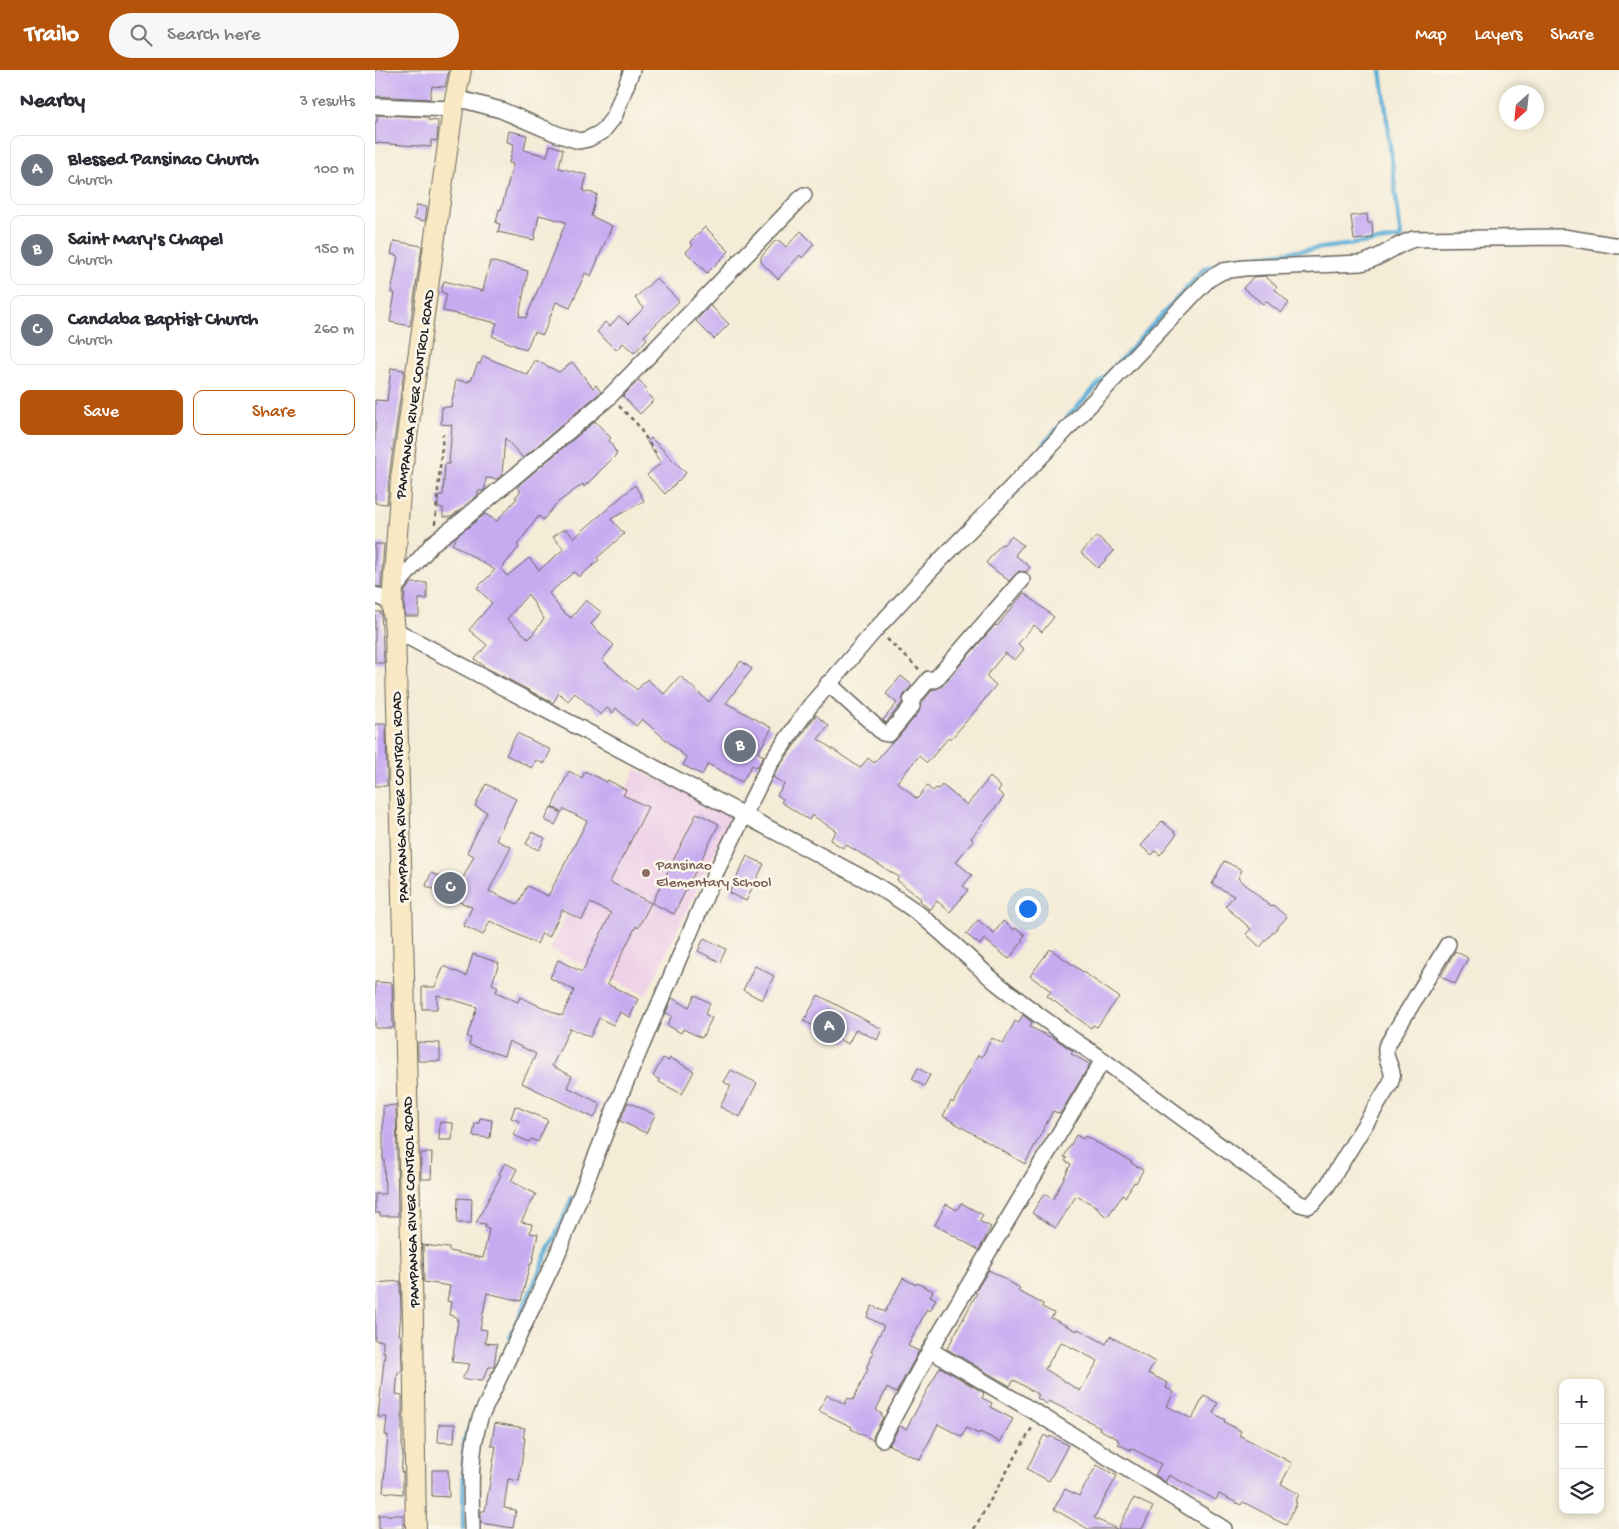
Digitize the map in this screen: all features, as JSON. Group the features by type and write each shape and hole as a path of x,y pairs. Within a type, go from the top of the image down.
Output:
{"main road":[{"name":"PAMPANGA RIVER CONTROL ROAD","path":"416,1529 413,1320 395,630 387,596 401,479 461,70"}],"street":[{"path":"375,106 455,103 501,110 557,134 579,141 602,132 613,116 632,70"},
{"path":"387,596 433,543 608,398 804,195"},
{"path":"472,1529 472,1454 480,1418 557,1255 617,1103 715,874 769,764 787,736 828,683 876,629 925,576 1039,460 1193,295 1209,279 1223,271 1244,268 1372,261 1402,242 1414,239 1563,236 1619,246"},
{"path":"828,683 883,733 889,734 912,706 911,701 929,679 935,680 1022,580"},
{"path":"395,630 874,884 909,906 1020,1002 1103,1060 1300,1204 1308,1206 1314,1202 1327,1186 1390,1084 1393,1072 1387,1060 1386,1047 1448,944"},
{"path":"882,1439 930,1350 1103,1060"},
{"path":"930,1350 1040,1415 1224,1529"}],"path":[{"path":"608,398 637,424 656,454"},
{"path":"433,543 443,434"},
{"path":"876,629 929,679"},
{"path":"974,1529 1040,1415"}],"shaded area":[{"name":"Pansinao Elementary School","path":"636,769 733,815 646,995 550,949"}],"building":[{"path":"375,70 449,70 445,87 432,86 430,99 375,96"},
{"path":"377,115 429,117 428,120 438,121 437,141 431,140 431,147 375,143"},
{"path":"509,131 527,135 524,150 547,156 550,145 563,149 559,168 587,175 583,191 597,194 591,216 612,226 591,276 585,273 570,308 556,302 543,335 534,332 526,350 492,336 497,323 443,311 447,294 441,292 444,281 483,291 490,261 528,271 519,316 526,318 566,222 539,215 534,240 498,232 500,224 496,223 499,209 501,210 513,164 509,163 514,144 507,142"},
{"path":"417,205 427,207 425,221 414,219"},
{"path":"1367,214 1368,223 1372,223 1373,238 1354,240 1351,216"},
{"path":"705,227 729,251 707,273 686,252 693,245 690,242"},
{"path":"801,231 814,244 802,258 800,255 778,279 761,262 761,257 775,241 780,241 786,247"},
{"path":"394,241 422,246 410,326 390,322 395,293 391,293 398,256 391,254"},
{"path":"1265,276 1277,287 1275,290 1289,303 1281,313 1266,301 1263,304 1243,288 1253,277"},
{"path":"656,278 679,301 644,336 647,339 634,353 623,343 616,350 597,332 605,322 610,326 619,316 628,324 644,308 635,298"},
{"path":"710,305 729,324 714,339 696,321"},
{"path":"483,356 528,375 535,360 559,372 572,362 593,388 596,385 601,392 523,458 505,438 502,475 497,479 486,478 483,491 478,491 478,495 451,517 443,517 443,508 438,507 438,495 443,495 445,464 449,464 452,425 441,424 442,407 451,407 456,380 469,382"},
{"path":"391,368 404,370 387,504 375,503 375,400 387,401"},
{"path":"639,380 647,389 645,391 654,400 640,414 623,396"},
{"path":"595,421 611,438 609,440 617,454 584,487 583,484 557,503 543,520 539,516 517,545 519,547 501,569 507,576 529,558 539,570 564,549 553,537 562,530 567,530 574,538 635,485 644,501 611,519 624,534 597,558 599,560 579,577 574,572 549,593 561,610 571,618 586,600 601,612 591,624 614,645 602,660 637,690 647,679 664,694 680,676 709,702 741,661 752,669 726,703 772,728 758,753 764,756 757,768 752,765 742,782 708,764 702,775 683,765 687,758 642,719 636,726 616,708 613,713 607,708 601,715 575,693 568,701 559,693 553,703 485,667 475,659 487,645 469,630 492,603 477,588 495,570 452,544 457,536 485,514 497,521 517,498 515,497 521,491 517,488","holes":["528,594 544,619 529,639 507,619"]},
{"path":"651,438 686,473 665,494 647,475 661,463 647,442"},
{"path":"1011,536 1023,545 1015,555 1030,567 1026,572 1019,571 1009,581 986,563 1001,544 1003,545"},
{"path":"1097,536 1114,551 1098,568 1081,553"},
{"path":"375,544 384,544 381,587 375,586"},
{"path":"411,583 427,583 427,599 419,599 419,616 405,616 405,591"},
{"path":"1024,593 1054,617 1042,632 1034,625 1018,644 1024,649 1015,660 1005,653 986,676 996,685 976,710 927,763 919,756 897,782 917,799 927,786 933,791 942,785 967,805 990,777 1001,787 998,791 1004,797 971,838 973,840 956,862 972,875 963,886 968,890 950,912 937,901 930,910 920,901 921,899 897,880 899,877 845,844 843,848 830,840 836,831 812,815 809,820 781,802 783,799 777,795 784,784 773,777 816,715 829,726 818,739 860,768 868,758 874,763 919,712 921,704 933,689 942,686 995,625 997,626"},
{"path":"375,612 381,612 384,663 375,663"},
{"path":"901,676 912,685 904,695 902,703 886,723 883,720 897,703 886,694"},
{"path":"375,724 386,724 387,786 375,786"},
{"path":"517,733 551,750 544,764 536,760 532,768 506,755"},
{"path":"569,771 582,778 585,771 607,782 608,780 626,790 623,795 648,807 610,882 651,903 638,928 636,926 607,984 638,999 630,1017 620,1012 613,1025 599,1018 590,1037 570,1028 552,1066 572,1076 567,1087 601,1104 594,1118 522,1083 536,1054 509,1041 504,1056 469,1045 471,1038 467,1037 477,1007 437,995 437,1009 422,1009 422,987 435,987 444,966 466,976 473,954 499,963 492,984 498,987 496,992 518,1002 520,997 562,1016 574,990 550,978 558,960 582,972 611,913 590,903 582,920 562,910 549,937 542,933 537,944 490,921 483,935 464,926 472,907 435,892 436,890 426,886 431,873 461,882 474,856 467,852 487,812 475,806 486,784 516,799 496,840 511,847 489,891 518,904 527,886 548,896 587,821 564,809 562,812 552,807"},
{"path":"551,807 561,813 555,825 545,820"},
{"path":"697,813 719,824 674,914 652,903"},
{"path":"1162,821 1177,834 1160,855 1155,851 1152,855 1141,846"},
{"path":"532,832 545,838 539,850 526,844"},
{"path":"747,856 764,864 746,901 729,893"},
{"path":"1224,861 1242,870 1238,878 1271,907 1273,905 1287,917 1260,947 1246,934 1251,929 1225,906 1234,896 1212,884"},
{"path":"978,920 994,933 1003,921 1014,930 1016,928 1025,935 1021,940 1023,941 1009,959 984,939 980,945 966,934"},
{"path":"704,938 726,949 720,962 698,951"},
{"path":"1050,949 1119,997 1097,1027 1093,1025 1091,1028 1047,996 1051,991 1030,976"},
{"path":"1455,951 1468,958 1455,984 1441,976"},
{"path":"755,966 774,976 762,1000 743,990"},
{"path":"375,982 392,983 393,1028 375,1028"},
{"path":"695,995 710,1003 705,1014 712,1018 702,1038 683,1029 681,1033 667,1025 672,1016 666,1013 672,998 689,1007"},
{"path":"818,995 882,1029 877,1040 856,1029 848,1044 804,1021"},
{"path":"1023,1015 1032,1022 1030,1027 1051,1036 1073,1051 1071,1054 1090,1064 1060,1114 1053,1111 1025,1164 943,1116 951,1101 953,1103 978,1055 982,1057 992,1038 1003,1044 1015,1021 1018,1023"},
{"path":"418,1042 440,1043 440,1061 418,1061"},
{"path":"663,1058 669,1061 670,1058 694,1071 682,1094 659,1082 660,1080 653,1076"},
{"path":"918,1068 930,1075 924,1086 912,1079"},
{"path":"731,1070 757,1083 740,1117 720,1107 731,1086 724,1082"},
{"path":"628,1102 655,1115 646,1133 620,1121"},
{"path":"396,1105 398,1216 380,1216 380,1213 375,1213 375,1194 385,1194 383,1106"},
{"path":"515,1106 548,1120 538,1142 531,1139 529,1142 513,1135 519,1121 511,1118"},
{"path":"480,1118 492,1120 490,1138 473,1136 475,1123 479,1123"},
{"path":"440,1122 453,1123 452,1140 439,1140"},
{"path":"1076,1135 1083,1139 1085,1136 1143,1170 1136,1183 1134,1182 1125,1197 1123,1195 1107,1217 1097,1209 1098,1207 1076,1196 1056,1228 1032,1213 1044,1194 1053,1199 1071,1164 1065,1161 1067,1158 1064,1157"},
{"path":"421,1153 432,1153 431,1179 421,1179"},
{"path":"505,1163 517,1169 511,1181 536,1194 521,1222 532,1224 530,1233 538,1234 532,1264 530,1264 521,1301 487,1293 480,1329 487,1330 485,1343 497,1344 494,1367 489,1367 482,1381 462,1379 470,1364 452,1362 458,1320 456,1320 457,1317 449,1315 451,1302 447,1301 450,1286 424,1282 423,1245 449,1248 449,1251 483,1258 489,1229 485,1228 486,1224 476,1223 501,1175 499,1174"},
{"path":"458,1198 472,1199 471,1223 457,1223"},
{"path":"961,1203 983,1215 979,1221 991,1227 979,1250 935,1225 946,1204 957,1210"},
{"path":"989,1270 1020,1288 1018,1291 1043,1304 1042,1307 1054,1313 1051,1318 1077,1331 1078,1329 1106,1344 1110,1336 1155,1362 1148,1373 1168,1383 1166,1388 1174,1392 1167,1406 1192,1419 1204,1396 1218,1403 1213,1413 1225,1420 1224,1422 1241,1431 1239,1435 1292,1463 1281,1484 1299,1494 1295,1502 1297,1503 1286,1525 1243,1502 1241,1505 1219,1494 1216,1500 1169,1475 1165,1482 1155,1475 1161,1464 1131,1448 1130,1450 1118,1444 1120,1442 1118,1439 1099,1429 1100,1427 1049,1401 1047,1404 1037,1398 1039,1395 1014,1380 1010,1386 947,1349 977,1293 975,1292","holes":["1061,1342 1098,1361 1080,1391 1045,1369"]},
{"path":"903,1278 933,1291 930,1296 936,1299 930,1311 927,1309 908,1346 919,1351 896,1393 887,1388 876,1410 883,1417 873,1440 851,1429 852,1427 819,1411 827,1395 845,1404 848,1398 853,1400 868,1369 866,1368 874,1352 871,1351 884,1326 867,1317 872,1306 885,1312"},
{"path":"400,1281 401,1312 399,1335 401,1335 402,1372 398,1372 396,1394 402,1395 403,1452 401,1472 403,1472 403,1494 383,1492 388,1435 385,1435 387,1417 378,1417 385,1352 383,1352 383,1341 375,1340 375,1283"},
{"path":"940,1367 984,1393 982,1398 992,1403 990,1407 1013,1419 1000,1442 980,1432 979,1434 966,1428 962,1437 938,1424 920,1460 889,1445 900,1426 906,1429"},
{"path":"495,1423 525,1428 519,1481 508,1479 504,1508 516,1510 513,1528 481,1523 481,1511 485,1511 496,1446 491,1446"},
{"path":"439,1424 455,1424 454,1443 438,1442"},
{"path":"1044,1435 1068,1445 1049,1481 1027,1469"},
{"path":"1097,1465 1117,1476 1094,1518 1117,1529 1088,1529 1054,1509 1065,1489 1079,1496"},
{"path":"432,1470 448,1470 449,1497 432,1496"},
{"path":"1134,1498 1153,1507 1142,1529 1118,1529"},
{"path":"379,1515 403,1515 403,1529 379,1529"}],"waterway":[{"path":"1044,443 1204,269 1235,259 1401,238 1381,70"},
{"path":"510,1338 572,1198"},
{"path":"463,1529 464,1440 473,1420"}],"place":[{"name":"Saint Mary's Chapel","path":"740,746"},
{"name":"Pansinao Elementary School","path":"646,873"},
{"name":"Candaba Baptist Church","path":"450,888"},
{"name":"Blessed Pansinao Church","path":"829,1027"}]}
